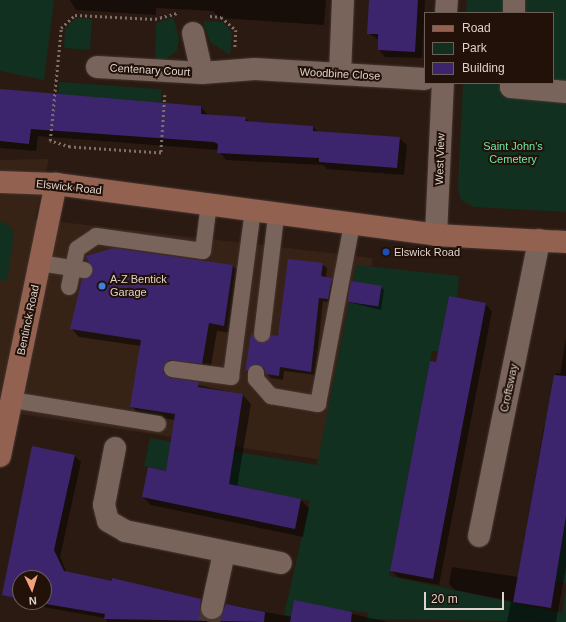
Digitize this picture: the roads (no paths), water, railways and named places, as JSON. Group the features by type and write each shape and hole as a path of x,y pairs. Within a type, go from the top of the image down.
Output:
{"main road":[{"name":"Elswick Road","path":"0,182 56,184 209,203 276,216 436,235 566,242"},
{"name":"Bentinck Road","path":"1,448 56,184"}],"street":[{"path":"340,74 343,0"},
{"path":"446,12 447,0"},
{"path":"514,0 514,12"},
{"name":"Centenary Court","path":"193,34 202,73"},
{"name":"Centenary Court","path":"97,66 202,73 255,69"},
{"name":"Woodbine Close","path":"255,69 424,79"},
{"name":"West View","path":"436,235 443,84"},
{"path":"511,84 511,87 566,92"},
{"name":"Croftsway","path":"479,536 539,240"},
{"path":"115,448 104,505 108,522 125,531 281,564"},
{"path":"212,608 224,553"}],"lane":[{"path":"69,287 78,269 76,249 96,236 203,251 209,203"},
{"path":"172,369 231,377 253,211"},
{"path":"262,334 276,216"},
{"path":"256,373 256,379 271,396 318,404 352,224"},
{"path":"40,263 78,269"},
{"path":"12,400 158,424"}],"tunnel":[{"path":"209,622 212,608"}],"place":[{"name":"Elswick Road","path":"386,252"},
{"name":"A-Z Bentick Garage","path":"102,286"}],"park label":[{"name":"Saint John's Cemetery","path":"513,153"}]}
